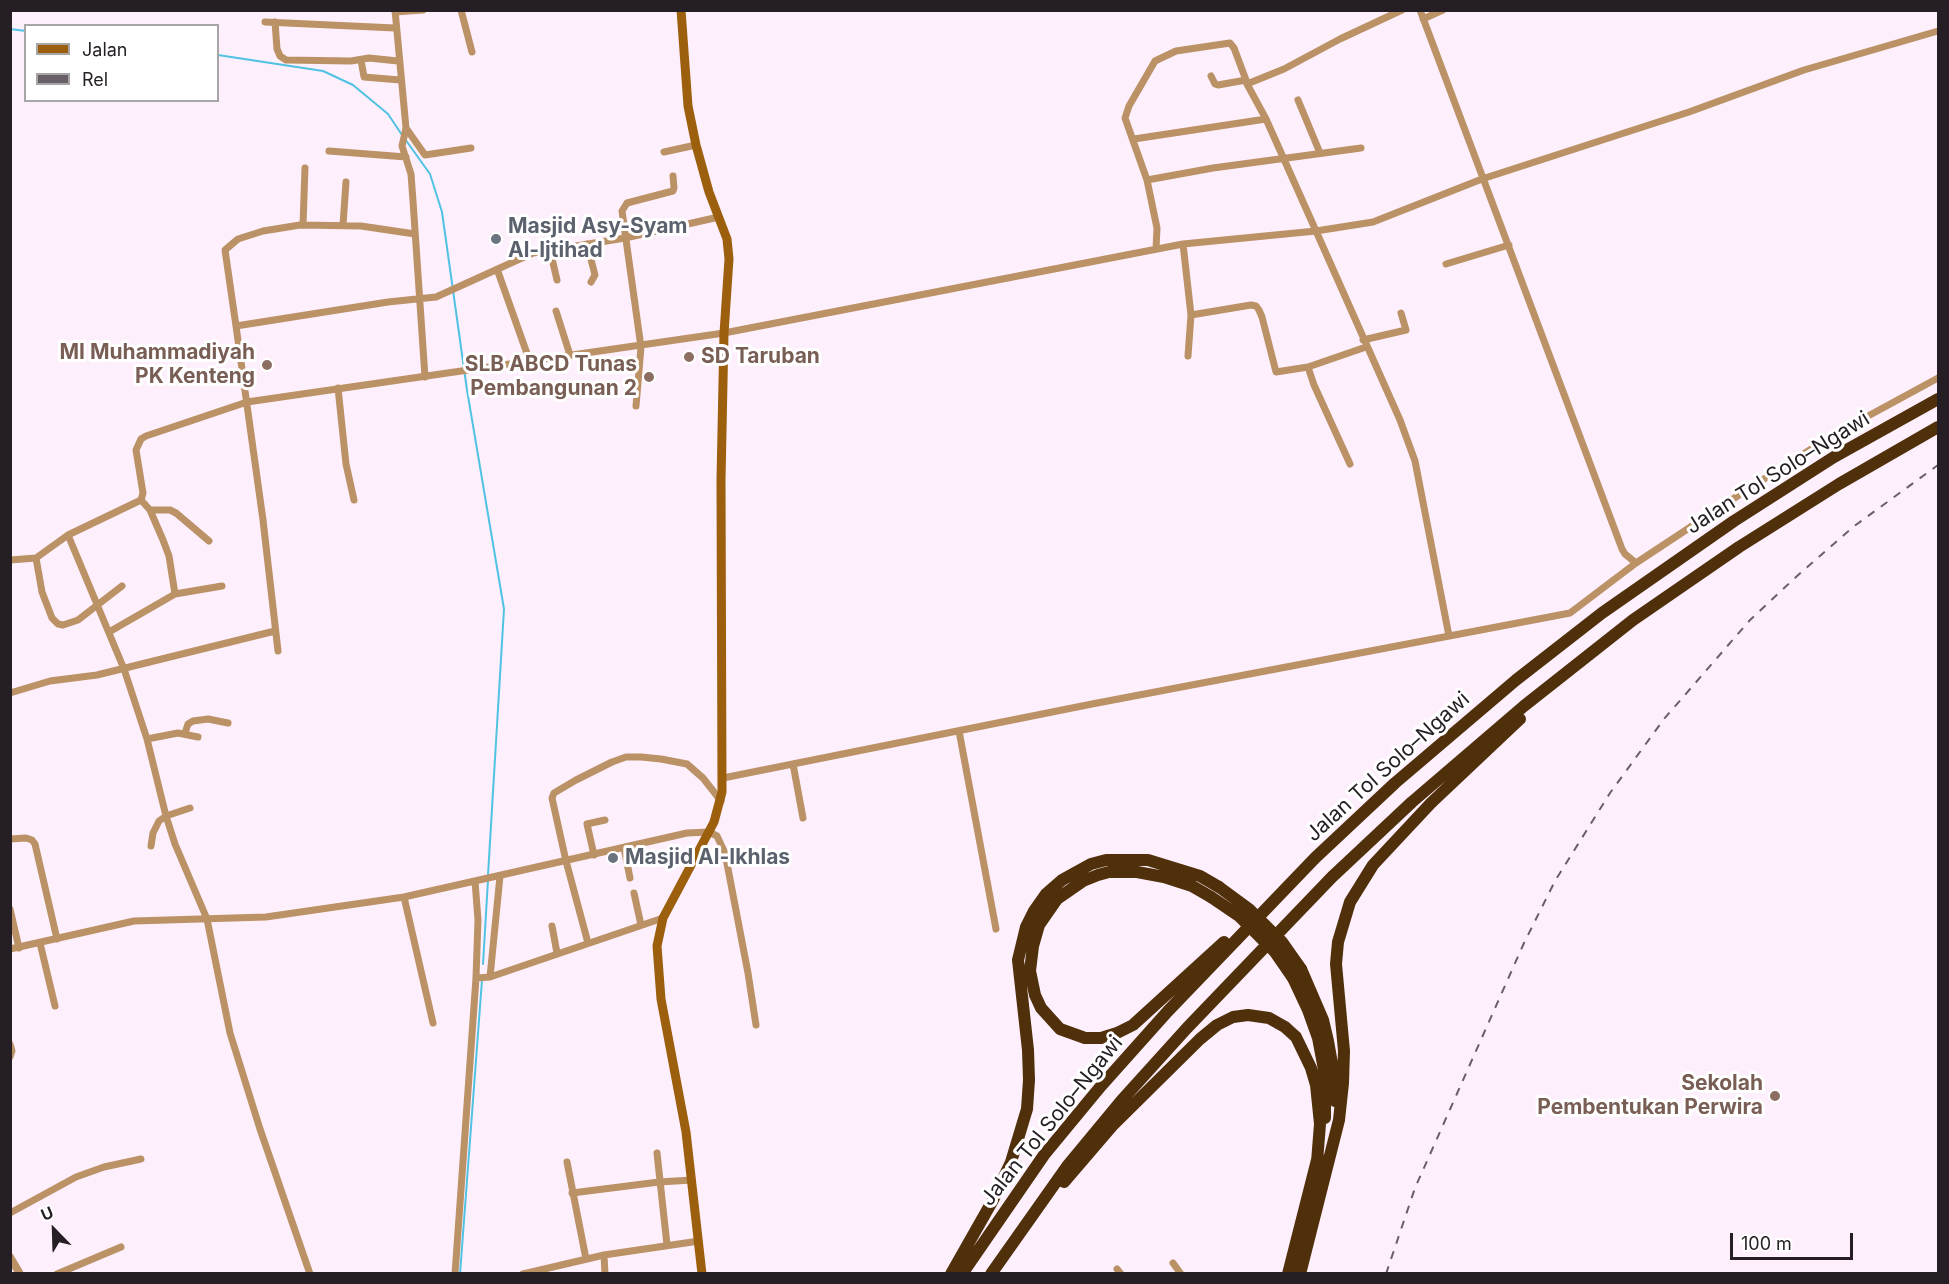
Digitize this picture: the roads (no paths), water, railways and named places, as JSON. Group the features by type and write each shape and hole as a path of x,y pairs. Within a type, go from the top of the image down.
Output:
{"highway":[{"name":"Jalan Tol Solo–Ngawi","path":"962,1274 1044,1155 1101,1086 1168,1011 1315,858 1395,783 1602,613 1734,521 1824,463 1938,399"},
{"name":"Jalan Tol Solo–Ngawi","path":"991,1274 1068,1165 1121,1101 1187,1028 1332,877 1412,802 1479,743 1633,620 1739,547 1839,484 1938,428"},
{"path":"1300,1274 1339,1120 1344,1083 1344,1051 1336,964 1338,942 1350,902 1373,865 1431,803 1582,660"},
{"path":"1215,892 1164,877 1137,872 1098,874 1070,890 1057,899 1039,925 1033,946 1030,971 1035,995 1041,1008 1060,1029 1085,1038 1101,1038 1133,1025 1315,858"},
{"path":"951,1274 993,1200 1011,1162 1024,1118 1029,1080 1028,1050 1018,960 1026,927 1046,894 1062,880 1092,864 1106,860 1148,860 1200,876 1297,974 1323,1020 1333,1069 1334,1115 1329,1156"},
{"path":"1288,1274 1317,1162 1324,1123 1325,1075 1318,1038 1297,974"},
{"path":"1008,1247 1112,1126 1200,1039 1217,1025 1233,1017 1248,1015 1269,1018 1285,1027 1296,1037 1311,1068 1316,1085 1320,1124 1317,1162"}],"main road":[{"path":"681,10 688,106 709,192 720,218 729,251 724,333 721,480 723,778 721,801 709,832 663,918 658,937 661,999 686,1132 702,1274"}],"street":[{"path":"423,10 395,11 395,28 405,135 402,146 411,174 425,377"},
{"path":"461,10 472,52"},
{"path":"1211,76 1215,84 1221,86 1247,82 1284,69 1402,10"},
{"path":"1420,10 1622,549 1636,563"},
{"path":"1423,19 1443,10"},
{"path":"265,22 395,28"},
{"path":"274,22 277,49 284,59 361,60 369,58 398,61"},
{"path":"10,560 36,558 68,535 141,500 143,494 135,456 141,440 146,436 247,402 724,333 1183,244 1316,231 1380,220 1482,179 1689,112 1804,70 1938,32"},
{"path":"1156,249 1157,228 1147,180 1134,139 1125,120 1126,113 1155,61 1160,57 1176,51 1228,42 1234,48 1247,82 1266,119 1400,420 1415,461 1449,636"},
{"path":"361,60 364,77 400,80"},
{"path":"1298,100 1320,153"},
{"path":"1134,139 1266,119"},
{"path":"405,135 425,155 471,148"},
{"path":"664,152 696,145"},
{"path":"1147,180 1361,148"},
{"path":"329,151 406,157"},
{"path":"303,225 305,168"},
{"path":"636,406 641,346 622,211 627,203 671,192 674,188 673,176"},
{"path":"343,225 346,182"},
{"path":"236,326 436,297 458,289 533,253 625,238 720,218"},
{"path":"278,651 263,520 225,250 232,243 247,236 287,225 343,225 416,234"},
{"path":"587,244 595,276 591,282"},
{"path":"1183,244 1191,315 1188,356"},
{"path":"1446,264 1509,245"},
{"path":"550,250 557,280"},
{"path":"496,269 531,362"},
{"path":"1191,315 1256,306 1262,317 1276,372 1308,367 1365,343 1406,330 1401,312"},
{"path":"556,311 570,355"},
{"path":"1308,367 1350,464"},
{"path":"723,778 1570,613 1636,563 1835,434 1938,378"},
{"path":"338,388 346,464 354,500"},
{"path":"141,500 150,510 169,556 175,594"},
{"path":"150,510 170,510 176,513 209,541"},
{"path":"68,535 124,669 147,739 175,844 207,919 230,1033 310,1274"},
{"path":"36,558 42,592 54,621 63,625 97,605 122,586"},
{"path":"109,632 175,594 222,586"},
{"path":"10,693 50,681 124,669 275,631"},
{"path":"185,733 188,724 193,721 208,719 228,723"},
{"path":"959,731 996,929"},
{"path":"147,739 185,733 198,737"},
{"path":"588,943 566,861 552,798 554,793 612,762 626,757 640,757 687,764 703,778 721,801"},
{"path":"793,764 803,818"},
{"path":"152,846 153,833 159,821 166,816 190,808"},
{"path":"594,855 587,824 605,820"},
{"path":"10,950 134,921 266,917 404,897 687,833 709,832 717,836 725,853 756,1024"},
{"path":"10,839 26,838 35,844 57,939"},
{"path":"624,848 630,878"},
{"path":"454,1274 483,978 497,877"},
{"path":"475,881 483,978"},
{"path":"634,892 641,925"},
{"path":"404,897 433,1023"},
{"path":"10,909 19,948"},
{"path":"483,978 663,918"},
{"path":"552,926 557,953"},
{"path":"40,943 55,1006"},
{"path":"10,1044 12,1051 10,1057"},
{"path":"657,1153 667,1245"},
{"path":"10,1213 76,1177 104,1167 141,1159"},
{"path":"567,1162 586,1259"},
{"path":"572,1193 692,1180"},
{"path":"523,1274 604,1255 699,1241"},
{"path":"57,1274 121,1247"},
{"path":"604,1255 605,1274"},
{"path":"10,1257 20,1274"},
{"path":"1173,1263 1181,1274"}],"waterway":[{"path":"10,29 24,31"},
{"path":"219,55 323,71 353,85 388,114 402,135"},
{"path":"405,139 430,174 442,212 467,390 504,609 488,875"},
{"path":"483,964 488,880"},
{"path":"460,1274 482,980"}],"railway":[{"path":"1386,1274 1415,1188 1524,943 1555,881 1610,793 1664,719 1750,620 1853,527 1938,465"}],"place":[{"name":"Masjid Asy-Syam Al-Ijtihad","path":"496,239"},
{"name":"SD Taruban","path":"689,357"},
{"name":"MI Muhammadiyah PK Kenteng","path":"267,365"},
{"name":"SLB ABCD Tunas Pembangunan 2","path":"649,377"},
{"name":"Masjid Al-Ikhlas","path":"613,858"},
{"name":"Sekolah Pembentukan Perwira","path":"1775,1096"}]}
